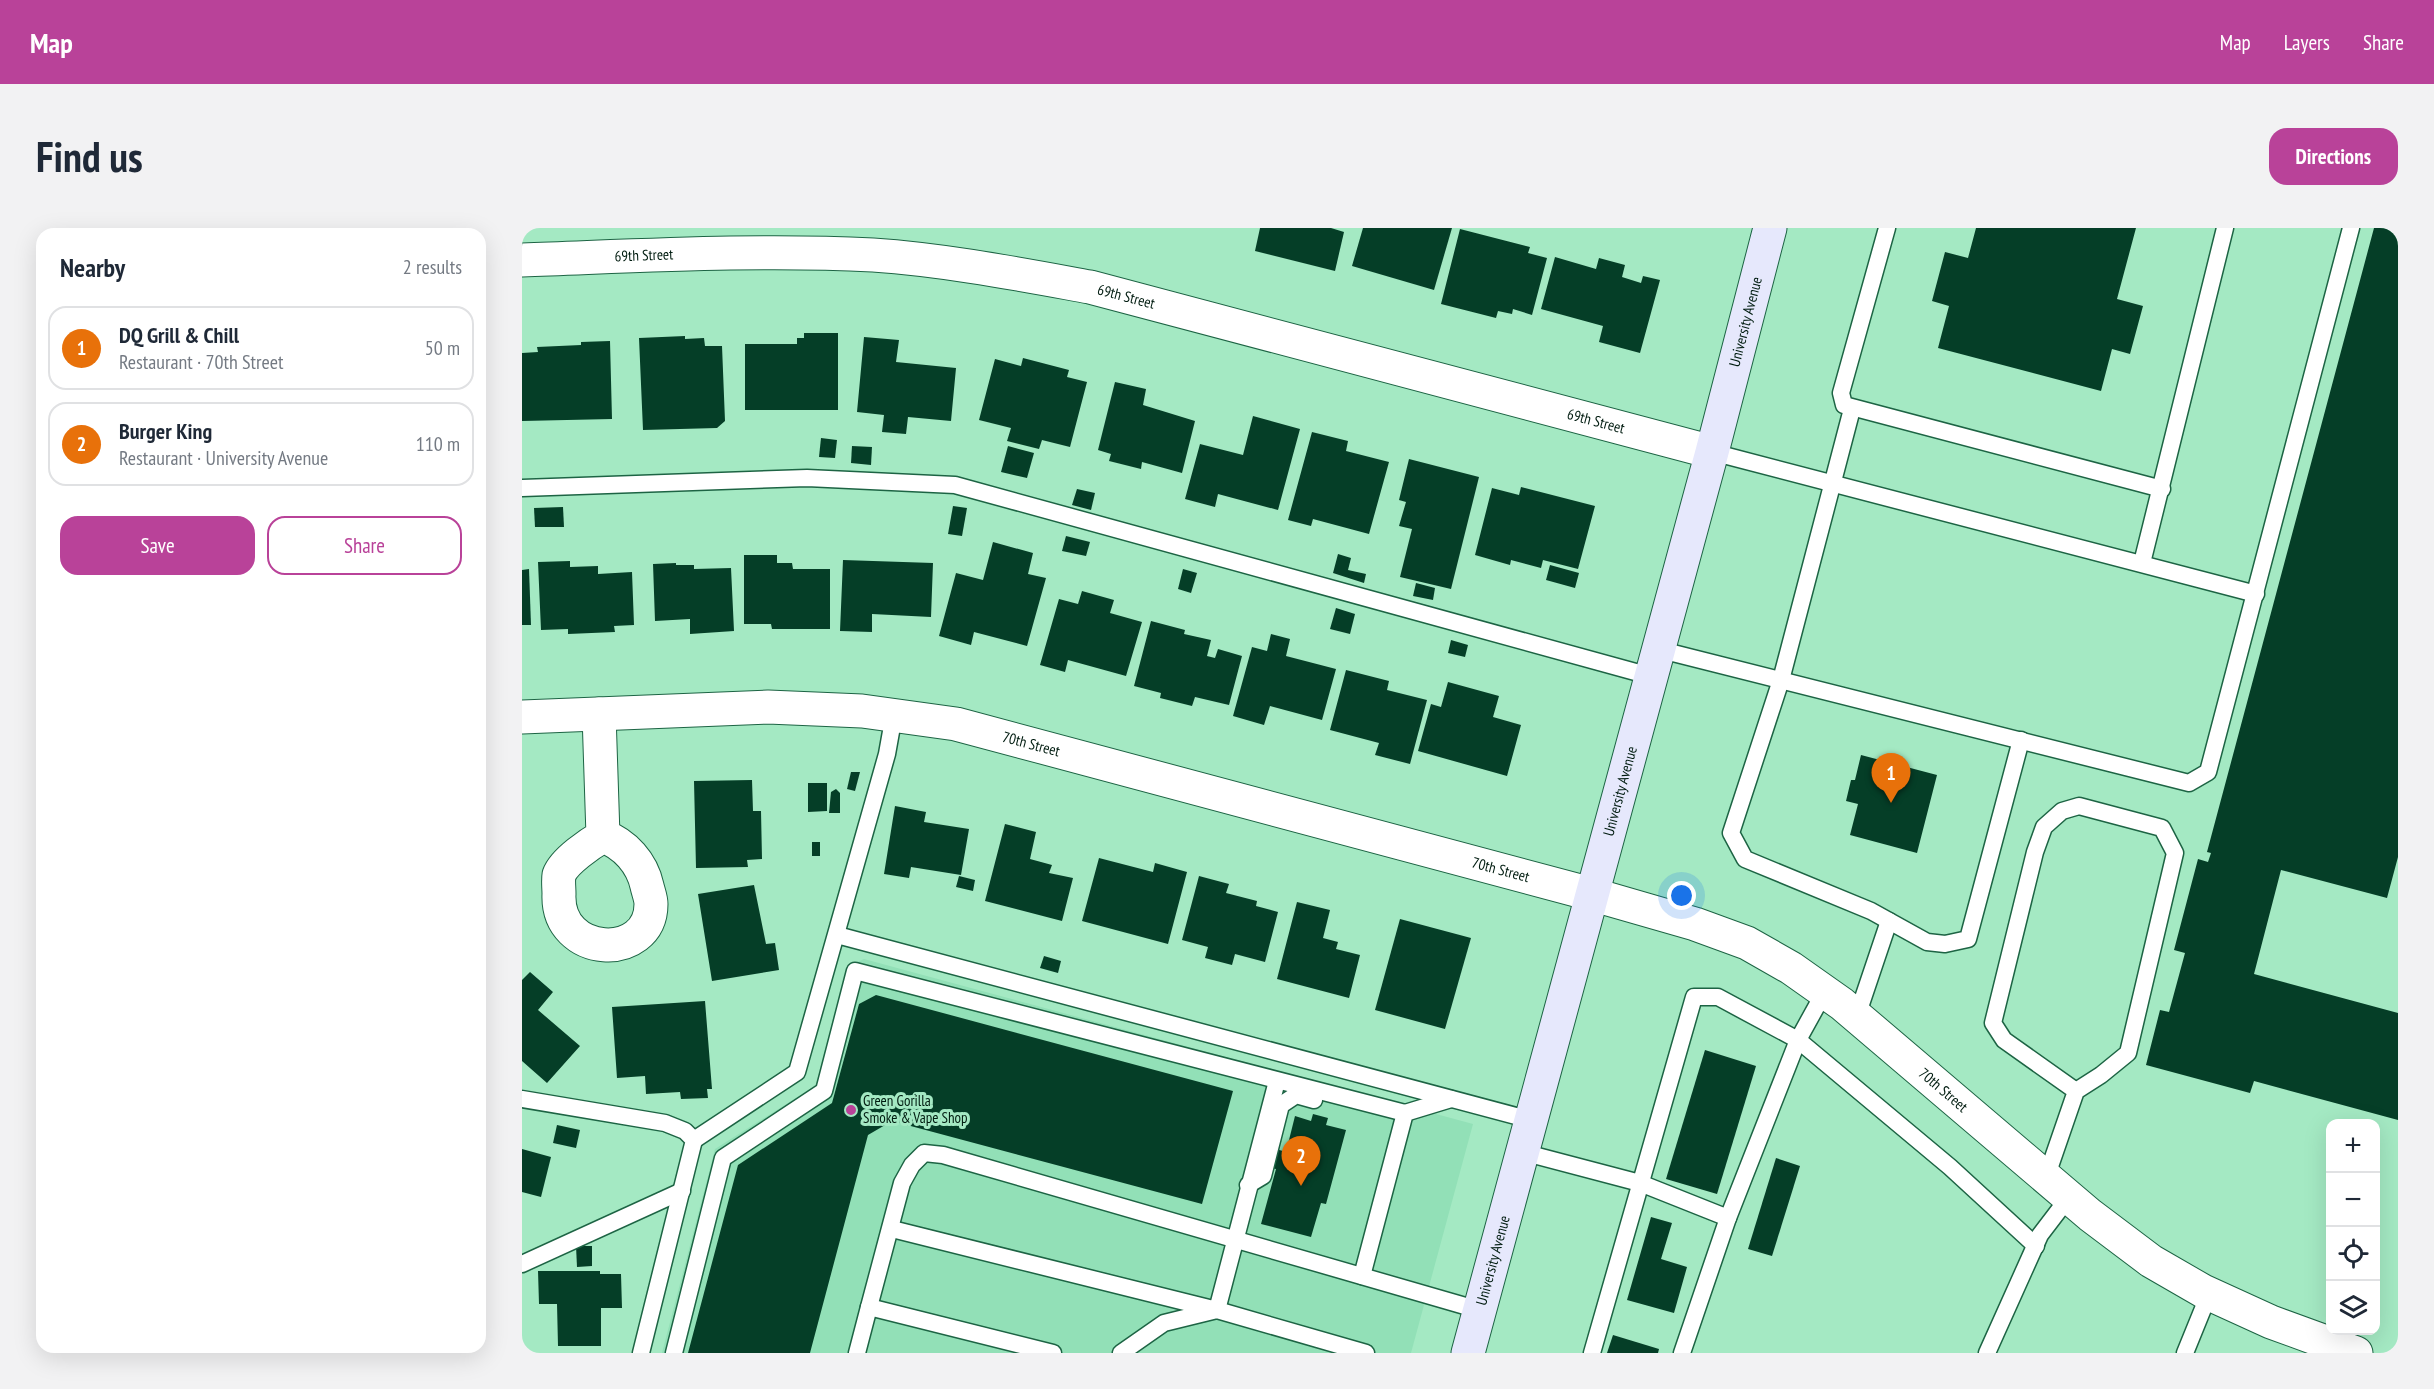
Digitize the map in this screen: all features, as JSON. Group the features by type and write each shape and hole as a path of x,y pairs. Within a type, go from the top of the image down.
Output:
{"main road":[{"name":"University Avenue","path":"1468,1353 1712,452 1762,230"}],"street":[{"name":"69th Street","path":"522,260 736,252 803,253 875,255 1012,273 1090,287 1712,452"},
{"name":"70th Street","path":"522,717 768,707 862,711 956,724 1695,924 1747,943 1825,991 2058,1187 2151,1261 2209,1294 2271,1322 2356,1353"},
{"path":"600,714 603,836"}],"lane":[{"path":"1887,228 1841,393 1844,405 2162,489"},
{"path":"2142,563 2225,228"},
{"path":"522,488 807,478 955,485 1654,662 1781,680 2189,783 2208,772 2351,228"},
{"path":"1852,408 1781,680 1731,834 1745,859 1871,911 1927,942 1945,944 1968,939 2021,740"},
{"path":"1712,452 2256,594"},
{"path":"641,1353 694,1140 797,1072 887,754 894,715"},
{"path":"1987,1353 2036,1246 2058,1187 2076,1091 2101,1076 2128,1053 2175,853 2162,828 2079,806 2062,811 2044,827 2035,852 1993,1023 2004,1040 2076,1091"},
{"path":"1857,1016 1890,921"},
{"path":"837,935 1531,1120"},
{"path":"674,1353 723,1158 824,1091 855,971 1405,1113"},
{"path":"1682,1353 1728,1218 1798,1040 1825,991"},
{"path":"1592,1353 1694,997 1718,997 1798,1040 1950,1167 2036,1246"},
{"path":"1217,1310 1277,1081"},
{"path":"1248,1185 1263,1176 1281,1105 1296,1095 1376,1117 1405,1113 1451,1099"},
{"path":"522,1099 665,1123 685,1131 694,1140"},
{"path":"1362,1276 1405,1113"},
{"path":"1522,1152 1640,1183 1728,1218"},
{"path":"857,1353 892,1228 902,1183 912,1165 924,1153 943,1155 1479,1310"},
{"path":"522,1264 682,1191"},
{"path":"892,1228 1217,1310 1336,1350 1366,1353"},
{"path":"2186,1353 2209,1294"},
{"path":"869,1307 1053,1353"},
{"path":"1121,1353 1164,1323 1217,1310"}],"shaded area":[{"path":"864,959 1473,1124 1411,1353 662,1353 715,1149 818,1084 850,965"}],"building":[{"path":"1260,228 1331,228 1344,232 1335,271 1255,251"},
{"path":"1363,228 1452,228 1434,290 1352,266"},
{"path":"1976,228 2136,228 2117,299 2143,306 2130,354 2112,349 2101,391 1938,348 1949,306 1932,301 1945,252 1968,258"},
{"path":"2374,228 2398,228 2398,857 2387,898 2281,870 2254,974 2398,1013 2398,1120 2254,1081 2250,1093 2146,1065 2160,1010 2169,1012 2185,953 2174,950 2198,859 2208,862 2211,853 2207,852"},
{"path":"1460,229 1530,247 1528,253 1547,258 1532,315 1513,309 1512,314 1498,311 1496,318 1441,304"},
{"path":"1555,257 1596,269 1599,258 1625,265 1622,277 1641,283 1643,276 1660,280 1640,353 1599,342 1603,326 1541,309"},
{"path":"804,333 838,333 838,410 745,410 745,344 797,344 797,338 804,338"},
{"path":"685,336 685,339 704,338 705,346 722,346 725,421 717,428 643,430 639,338"},
{"path":"864,337 899,340 896,362 956,368 951,421 908,417 906,434 882,432 884,415 857,412"},
{"path":"610,341 612,419 522,421 522,353 538,352 537,347"},
{"path":"1023,358 1069,370 1067,377 1087,382 1070,447 1042,440 1039,449 1007,441 1011,428 979,420 995,359 1021,366"},
{"path":"1115,382 1146,389 1143,405 1195,421 1182,473 1142,462 1141,469 1109,461 1111,454 1098,450"},
{"path":"1253,416 1300,429 1278,510 1218,494 1215,507 1185,499 1200,444 1243,455"},
{"path":"1312,432 1348,441 1346,451 1389,462 1369,534 1313,519 1311,526 1288,520"},
{"path":"821,438 837,440 835,458 819,457"},
{"path":"852,446 872,447 871,465 851,463"},
{"path":"1008,446 1034,453 1027,478 1001,472"},
{"path":"1409,459 1479,477 1451,589 1400,577 1412,529 1399,526 1406,502 1399,500"},
{"path":"1521,487 1595,506 1578,569 1543,560 1541,568 1511,560 1510,565 1475,555 1492,488 1519,495"},
{"path":"1077,489 1095,493 1091,510 1072,505"},
{"path":"953,506 967,508 962,536 948,534"},
{"path":"563,507 564,527 535,527 534,508"},
{"path":"1066,536 1090,542 1086,556 1062,551"},
{"path":"993,542 1033,553 1028,574 1046,578 1027,646 974,632 971,645 939,636 956,573 983,580"},
{"path":"1338,554 1351,558 1348,570 1366,574 1364,583 1333,573"},
{"path":"744,555 777,555 777,563 792,563 793,569 830,569 830,629 772,629 771,624 744,624"},
{"path":"843,560 933,563 931,617 872,614 872,632 840,631"},
{"path":"570,561 570,567 598,566 598,574 632,572 634,625 614,626 615,632 568,634 568,629 541,630 538,562"},
{"path":"676,563 676,565 694,565 694,569 731,568 734,631 690,634 690,619 655,621 653,564"},
{"path":"1550,565 1579,573 1575,588 1546,580"},
{"path":"529,569 531,625 522,625 522,570"},
{"path":"1183,569 1197,573 1191,593 1178,589"},
{"path":"1416,583 1435,588 1433,600 1413,596"},
{"path":"1082,591 1114,600 1110,613 1142,622 1126,676 1068,660 1065,672 1040,665 1059,599 1078,604"},
{"path":"1336,608 1355,614 1350,634 1330,629"},
{"path":"1151,621 1185,630 1184,634 1211,640 1207,656 1215,658 1218,649 1242,656 1229,705 1195,697 1192,706 1160,698 1161,693 1134,686"},
{"path":"1271,634 1290,639 1286,656 1336,669 1322,720 1270,706 1264,725 1233,716 1252,647 1267,651"},
{"path":"1451,640 1468,645 1465,657 1448,653"},
{"path":"1346,670 1389,681 1387,690 1427,700 1410,764 1375,755 1379,743 1330,730"},
{"path":"1448,682 1499,696 1493,717 1521,725 1507,776 1418,751 1431,704 1441,707"},
{"path":"1861,755 1937,775 1917,853 1850,835 1858,804 1846,801 1851,780 1855,780"},
{"path":"851,772 860,772 855,791 847,789"},
{"path":"752,780 753,811 761,811 762,859 747,860 748,867 696,868 694,781"},
{"path":"808,783 827,783 827,811 808,812"},
{"path":"836,789 840,793 840,813 829,813 831,792"},
{"path":"895,806 926,812 924,822 969,829 961,875 911,867 909,878 884,874"},
{"path":"1005,824 1036,832 1030,859 1052,865 1049,873 1073,878 1062,921 985,901"},
{"path":"812,842 820,842 820,856 812,856"},
{"path":"1099,858 1153,872 1155,863 1187,872 1168,944 1082,921"},
{"path":"959,876 975,880 973,891 956,887"},
{"path":"1199,876 1229,884 1226,893 1257,901 1256,906 1278,912 1265,962 1235,954 1232,965 1205,958 1208,947 1182,940"},
{"path":"754,885 766,944 775,943 779,970 712,981 698,894"},
{"path":"1297,902 1330,910 1323,938 1338,942 1336,949 1360,955 1349,998 1277,979"},
{"path":"1400,919 1471,938 1445,1029 1375,1010"},
{"path":"1044,956 1061,961 1058,973 1040,968"},
{"path":"530,972 553,992 538,1010 580,1046 547,1083 522,1061 522,980"},
{"path":"876,995 1233,1091 1202,1204 892,1121 868,1135 810,1353 688,1353 738,1165 832,1103 859,1004"},
{"path":"705,1001 712,1089 707,1089 708,1098 681,1099 680,1092 646,1094 645,1076 617,1078 612,1007"},
{"path":"1705,1050 1756,1066 1717,1194 1666,1179"},
{"path":"1313,1114 1328,1118 1326,1125 1346,1130 1326,1204 1321,1203 1311,1237 1261,1224 1276,1169 1271,1168 1276,1149 1286,1152 1295,1116 1311,1121"},
{"path":"557,1125 580,1130 576,1148 553,1143"},
{"path":"522,1149 551,1157 541,1197 522,1192"},
{"path":"1776,1158 1800,1166 1772,1256 1748,1249"},
{"path":"1651,1217 1672,1223 1661,1259 1687,1267 1674,1313 1627,1300"},
{"path":"576,1246 592,1246 592,1266 577,1267"},
{"path":"538,1271 600,1271 600,1274 621,1274 622,1308 601,1308 601,1346 558,1346 557,1304 539,1304"},
{"path":"1613,1335 1659,1349 1658,1353 1607,1353"}],"place":[{"name":"DQ Grill & Chill","path":"1891,803"},
{"name":"Green Gorilla Smoke & Vape Shop","path":"851,1110"},
{"name":"Burger King","path":"1301,1186"}]}
